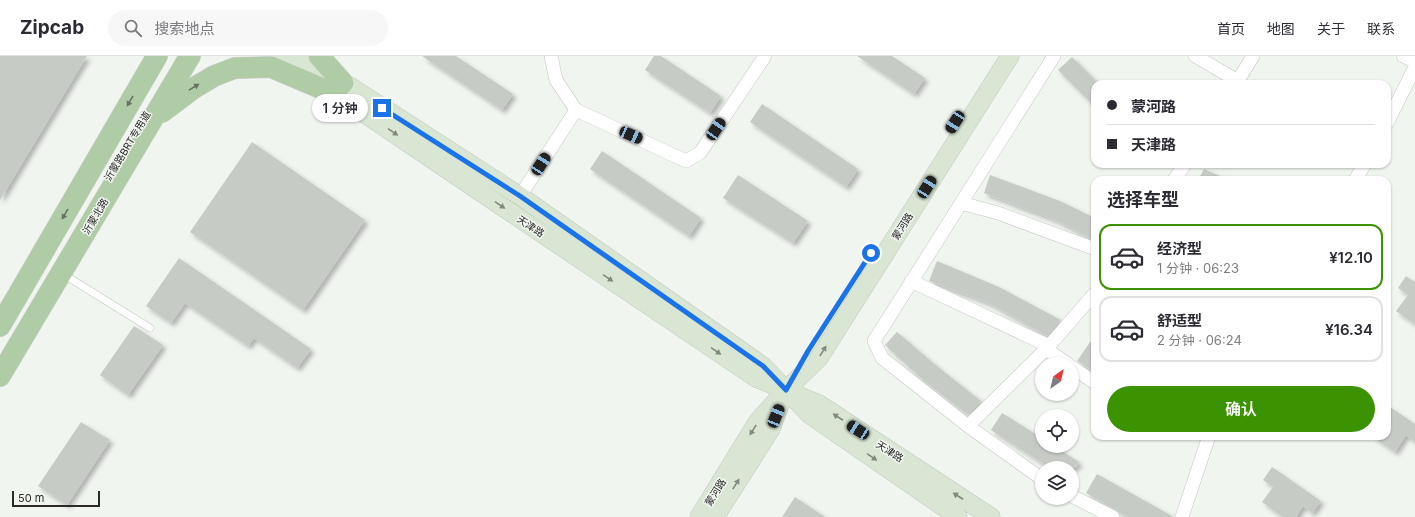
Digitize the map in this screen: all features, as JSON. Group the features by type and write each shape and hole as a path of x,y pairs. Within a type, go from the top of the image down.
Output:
{"main road":[{"path":"144,78 151,56"},
{"path":"0,326 157,56"},
{"name":"沂蒙北路","path":"0,376 190,56"},
{"name":"天津路","path":"279,56 340,89 520,196 763,366 810,415 958,517"},
{"name":"天津路","path":"302,56 340,89 750,374 756,378 818,404 991,517"},
{"path":"319,56 340,89"},
{"name":"蒙河路","path":"715,517 771,429 786,390 820,332 997,56"},
{"name":"蒙河路","path":"699,517 758,421 818,358 1010,56"},
{"path":"152,120 187,92 214,76 235,68 271,67 340,89"}],"street":[{"path":"551,56 556,80 576,110 686,160 700,153 764,56"},
{"path":"1035,474 968,426 882,358 874,341 1054,56"},
{"path":"1195,56 1234,80"},
{"path":"1238,80 1253,56"},
{"path":"1403,56 1415,61"},
{"path":"1391,114 1415,68"},
{"path":"520,196 576,110"},
{"path":"961,203 998,213 1091,248"},
{"path":"911,281 1048,348 1059,357"},
{"path":"968,426 1048,348 1091,298"},
{"path":"1079,372 1091,380"},
{"path":"1182,517 1207,440"},
{"path":"1079,500 1113,517"}],"lane":[{"path":"61,273 150,328"}],"building":[{"path":"0,56 87,56 0,200"},
{"path":"422,56 456,56 513,94 502,110"},
{"path":"654,56 661,56 721,96 710,113 645,70"},
{"path":"857,56 892,56 925,78 914,94"},
{"path":"1072,57 1095,80 1091,80 1091,103 1058,70"},
{"path":"762,104 858,169 846,187 750,122"},
{"path":"252,142 365,220 303,310 190,232"},
{"path":"602,151 701,218 689,236 590,169"},
{"path":"1204,169 1220,176 1200,176"},
{"path":"738,175 808,221 793,243 723,198"},
{"path":"990,175 1060,201 1091,216 1091,238 1053,219 984,193"},
{"path":"179,258 311,349 297,368 254,338 248,346 185,303 171,323 146,306"},
{"path":"937,261 999,287 1061,320 1047,336 989,303 929,281"},
{"path":"1406,276 1415,282 1415,324 1396,311 1408,295 1398,288"},
{"path":"134,326 163,345 128,395 100,375"},
{"path":"897,332 981,401 968,415 924,381 885,345"},
{"path":"1091,341 1091,370 1079,362 1079,358"},
{"path":"1391,408 1415,424 1415,442 1406,435 1395,452 1378,440 1391,440"},
{"path":"1002,413 1035,434 1035,453 1065,453 1077,461 1039,461 991,430"},
{"path":"81,422 110,440 67,505 38,486"},
{"path":"1272,467 1321,501 1312,513 1303,506 1296,517 1283,517 1262,502 1273,487 1263,480"},
{"path":"1097,474 1174,517 1128,517 1086,493"},
{"path":"795,497 825,517 782,517"}],"route":[{"path":"382,108 520,196 735,348 763,366 786,390 808,351 871,253"}]}
